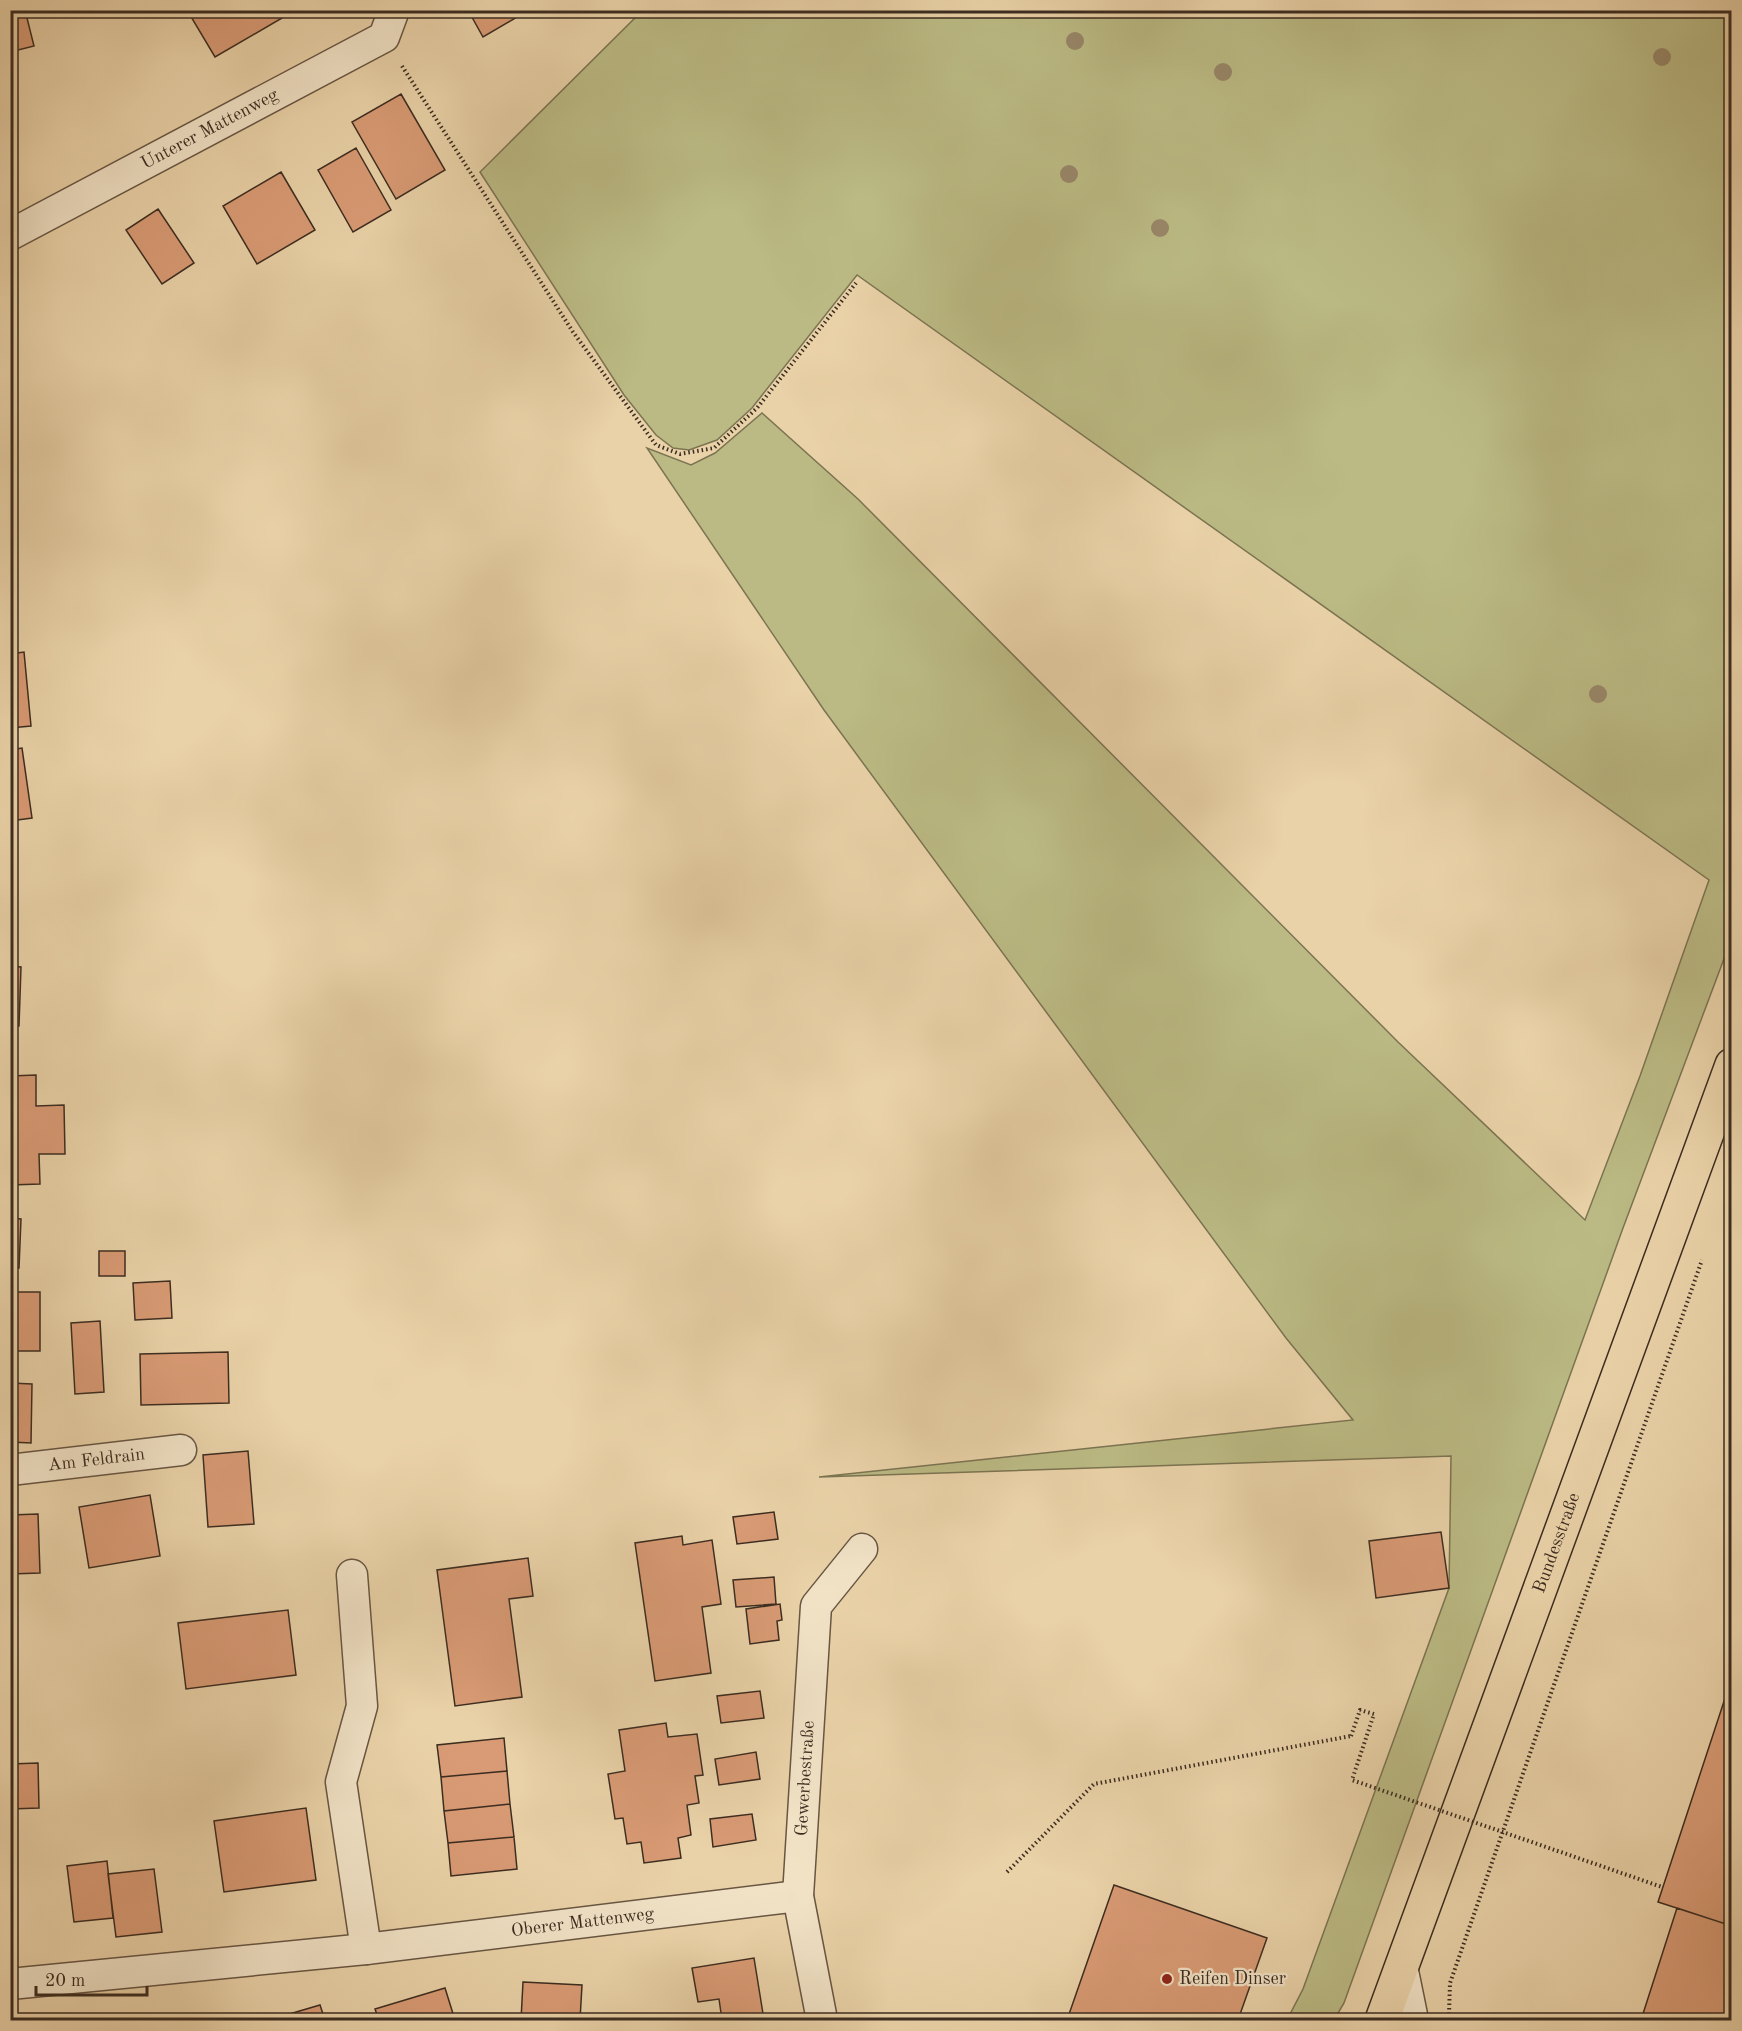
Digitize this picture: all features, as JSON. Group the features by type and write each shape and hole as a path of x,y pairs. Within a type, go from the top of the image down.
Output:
{"main road":[{"name":"Bundesstraße","path":"1382,2020 1731,1065"}],"street":[{"name":"Unterer Mattenweg","path":"10,235 389,24"},
{"name":"Am Feldrain","path":"10,1470 181,1450"},
{"name":"Gewerbestraße","path":"822,2020 798,1896 816,1606 862,1550"},
{"path":"352,1575 362,1706 341,1782 366,1949"},
{"name":"Oberer Mattenweg","path":"10,1984 366,1949 798,1896"},
{"path":"1402,1966 1413,2020"}],"path":[{"path":"389,24 573,332 656,445 680,454 714,448 757,408 856,283"},
{"path":"1448,2020 1450,1983 1704,1253"},
{"path":"1007,1872 1094,1784 1352,1736 1360,1710 1374,1714 1352,1780 1662,1887"}],"shaded area":[{"path":"642,11 1731,11 1731,940 1623,1228 1344,2003 1334,2020 1287,2020 1303,1989 1449,1588 1451,1456 819,1477 1353,1420 1286,1338 824,710 647,448 691,465 715,453 762,413 858,499 1398,1042 1585,1220 1640,1076 1709,880 857,275 752,408 717,440 689,450 673,448 656,435 624,395 480,172"}],"building":[{"path":"10,10 25,10 34,46 10,52"},
{"path":"187,10 294,10 294,11 215,57"},
{"path":"468,10 529,10 483,37"},
{"path":"401,94 445,170 396,199 352,122"},
{"path":"356,148 391,210 353,232 318,170"},
{"path":"281,172 315,230 257,264 223,206"},
{"path":"158,209 194,263 162,284 126,230"},
{"path":"24,652 31,726 10,728 10,654"},
{"path":"22,748 32,818 10,821 10,750"},
{"path":"10,966 21,967 19,1026 10,1025"},
{"path":"36,1075 36,1106 64,1105 65,1154 39,1154 40,1184 10,1185 10,1076"},
{"path":"10,1218 21,1219 19,1268 10,1268"},
{"path":"99,1251 125,1251 125,1276 99,1276"},
{"path":"170,1281 172,1318 135,1320 133,1283"},
{"path":"10,1292 40,1292 40,1351 10,1351"},
{"path":"100,1321 104,1392 75,1394 71,1323"},
{"path":"228,1352 229,1403 141,1405 140,1354"},
{"path":"10,1383 32,1384 31,1443 10,1442"},
{"path":"248,1451 254,1524 208,1527 203,1455"},
{"path":"150,1495 160,1556 89,1568 79,1507"},
{"path":"774,1512 778,1539 737,1544 733,1517"},
{"path":"38,1514 40,1573 10,1574 10,1515"},
{"path":"1441,1532 1449,1588 1376,1598 1369,1541"},
{"path":"682,1536 683,1545 712,1540 721,1604 702,1607 711,1673 655,1681 635,1543"},
{"path":"528,1558 533,1596 509,1599 522,1697 455,1706 437,1570"},
{"path":"774,1577 776,1604 736,1607 733,1580"},
{"path":"780,1604 782,1620 777,1621 779,1640 750,1644 746,1609"},
{"path":"288,1610 296,1675 186,1689 178,1623"},
{"path":"1732,1677 1732,1926 1658,1902"},
{"path":"760,1691 764,1718 721,1723 717,1696"},
{"path":"666,1723 668,1737 697,1734 703,1775 695,1776 699,1803 687,1805 691,1835 678,1838 681,1858 644,1863 641,1842 627,1844 623,1818 615,1819 608,1774 625,1771 619,1730"},
{"path":"504,1738 507,1771 441,1777 437,1745"},
{"path":"756,1752 760,1779 719,1785 715,1759"},
{"path":"38,1763 39,1808 10,1809 10,1764"},
{"path":"507,1771 510,1804 444,1811 441,1777"},
{"path":"510,1804 514,1837 448,1843 444,1811"},
{"path":"306,1808 316,1880 224,1892 214,1821"},
{"path":"752,1814 756,1840 713,1847 710,1819"},
{"path":"514,1837 517,1869 451,1876 448,1843"},
{"path":"107,1861 113,1918 74,1922 67,1866"},
{"path":"154,1869 162,1932 116,1937 108,1874"},
{"name":"Reifen Dinser","path":"1114,1885 1267,1938 1238,2020 1067,2020"},
{"path":"1677,1908 1732,1926 1732,2020 1641,2020"},
{"path":"754,1958 764,2020 722,2020 719,1999 698,2002 692,1968"},
{"path":"523,1982 582,1985 580,2020 521,2020"},
{"path":"445,1988 455,2020 379,2020 375,2009"},
{"path":"320,2005 325,2020 269,2020"}],"place":[{"name":"Reifen Dinser","path":"1167,1979"}]}
